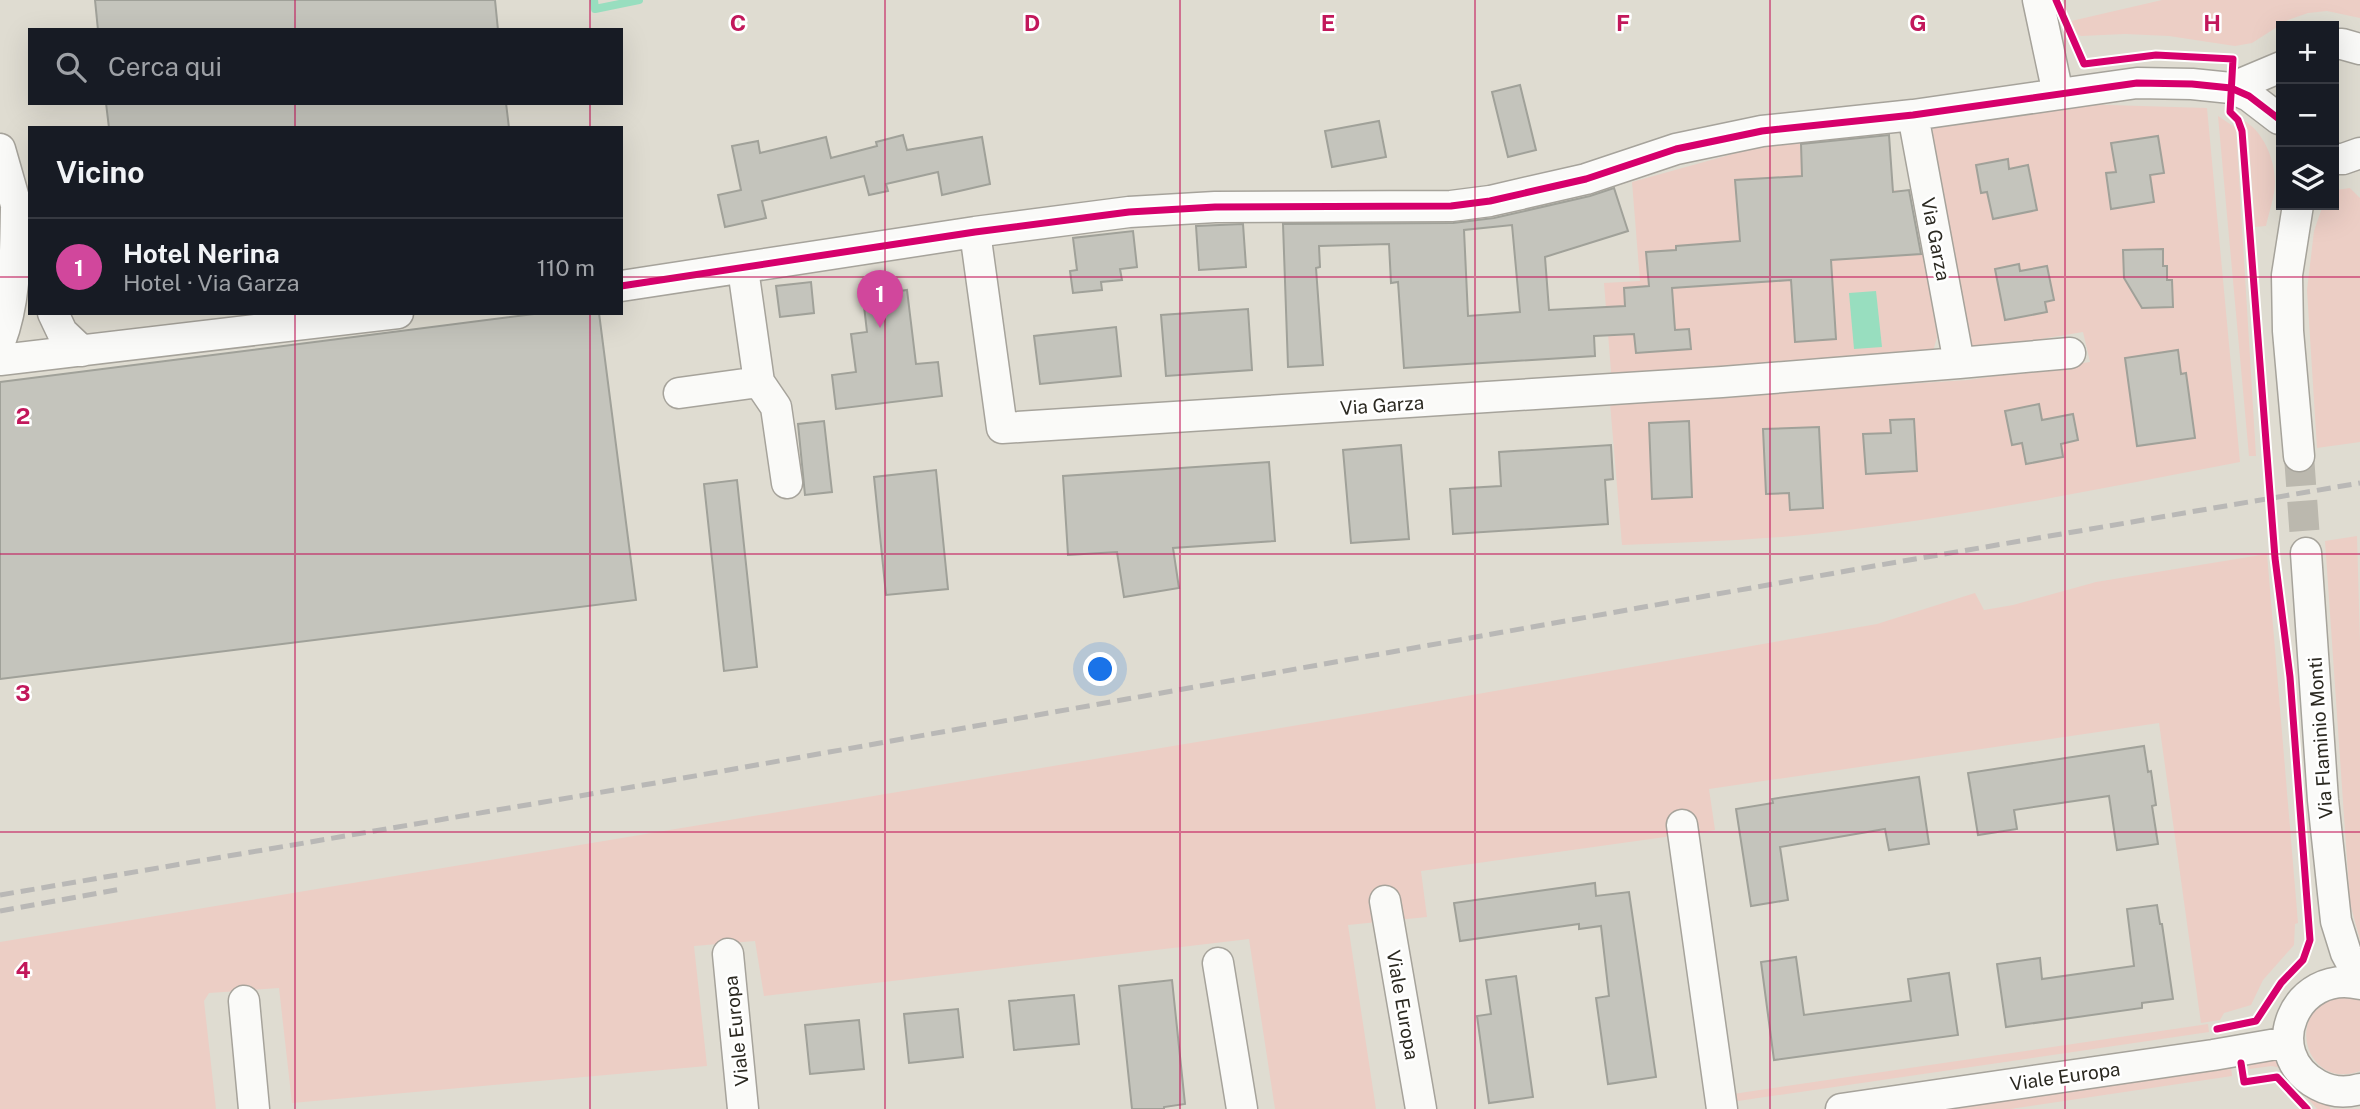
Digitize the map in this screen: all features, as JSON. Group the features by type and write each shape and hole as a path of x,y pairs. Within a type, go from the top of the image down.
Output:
{"street":[{"path":"2038,0 2058,94"},
{"path":"2339,44 2360,49"},
{"path":"2231,88 2276,69"},
{"path":"623,286 975,232 1129,212 1215,207 1451,206 1477,203 1586,178 1676,149 1762,131 1913,115 2137,83 2231,88 2249,96 2276,118"},
{"name":"Via Garza","path":"1913,115 1959,363"},
{"path":"0,149 28,242"},
{"path":"0,342 7,324 14,278 16,209"},
{"path":"2298,210 2287,275 2288,331 2299,456"},
{"name":"Via Garza","path":"975,232 1002,428 1722,382 2070,352"},
{"path":"743,269 759,382 776,407 787,483"},
{"path":"54,315 62,332 82,351"},
{"path":"0,360 381,315"},
{"path":"679,393 759,382"},
{"name":"Via Flaminio Monti","path":"2306,553 2323,800 2336,922 2346,953 2360,982"},
{"path":"1682,825 1722,1109"},
{"name":"Viale Europa","path":"1385,901 1421,1109"},
{"name":"Via Flaminio Monti","path":"2336,922 2320,986 2334,982 2360,982"},
{"name":"Viale Europa","path":"728,954 743,1109"},
{"path":"1218,963 1242,1109"},
{"path":"2320,986 2299,1003 2288,1028 2292,1057 2299,1070 2310,1081 2323,1088 2355,1096"},
{"path":"244,1001 254,1109"},
{"name":"Viale Europa","path":"1841,1109 2288,1042"}],"shaded area":[{"path":"2162,0 2360,0 2360,18 2327,11 2308,13 2286,21 2276,21 2276,28 2252,43 2235,46 2169,36 2081,36 2071,31 2067,22"},
{"path":"2043,103 2207,108 2240,462 2040,500 1840,531 1786,537 1622,545 1610,403 1968,380 2090,362 2083,332 1975,350 1967,349 1931,137 1934,127 1942,121"},
{"path":"2218,116 2236,128 2256,456 2249,456"},
{"path":"2243,120 2262,138 2273,164 2275,187 2266,226 2255,227 2248,130"},
{"path":"1850,136 1854,191 1910,190 1914,218 1735,181 1740,241 1676,246 1676,250 1649,286 1624,288 1627,334 1634,334 1636,353 1690,349 1675,330 1672,288 1723,281 1724,285 1791,280 1795,341 1836,339 1829,235 1862,258 1927,251 1937,337 1928,357 1612,384 1604,283 1640,281 1632,182 1765,145 1801,138 1802,178 1838,152 1838,137"},
{"path":"2350,188 2360,198 2360,442 2317,448 2307,290 2314,231 2321,210 2339,210 2339,190"},
{"path":"1876,291 1882,347 1854,349 1849,293"},
{"path":"2357,536 2360,643 2360,940 2350,903 2325,541"},
{"path":"2267,554 2298,923 2295,924 2294,945 2263,980 2251,1005 2224,1013 2220,1020 2201,1023 2159,723 1709,789 1715,830 1421,871 1427,917 1348,925 1376,1109 1275,1109 1249,939 764,996 755,941 694,946 707,1066 292,1103 279,988 209,993 204,1001 216,1109 0,1109 0,942 1364,714 1877,624 1975,593 1984,610 2013,605 2096,582"},
{"path":"2343,996 2360,1000 2360,1071 2341,1074 2326,1070 2314,1059 2306,1030 2311,1015 2323,1003"},
{"path":"2208,1024 2209,1032 1738,1101 1733,1094"},
{"path":"2247,1054 2270,1054 2329,1103 2330,1109 2317,1109 2281,1068 2272,1066 2249,1069"},
{"path":"2231,1067 2232,1076 2010,1109 1950,1109"}],"building":[{"path":"95,0 495,0 498,28 98,28"},
{"path":"1520,85 1536,150 1508,157 1492,92"},
{"path":"106,105 506,105 509,126 109,126"},
{"path":"1379,121 1386,157 1332,167 1325,131"},
{"path":"903,135 907,150 982,137 990,184 942,195 938,172 886,184 888,191 869,195 864,176 762,201 766,218 725,227 718,195 741,190 732,146 758,141 760,153 826,137 831,158 877,146 876,142"},
{"path":"1889,135 1893,192 1909,190 1921,254 1831,260 1836,339 1795,342 1791,280 1672,288 1675,330 1689,329 1691,349 1636,353 1634,334 1594,336 1595,356 1404,368 1398,282 1391,283 1389,244 1319,246 1320,267 1316,268 1323,365 1288,367 1283,224 1453,223 1494,218 1614,188 1628,231 1545,257 1549,310 1625,306 1624,288 1649,286 1646,252 1676,250 1676,246 1740,241 1735,180 1802,176 1801,144","holes":["1512,225 1520,312 1468,316 1464,230"]},
{"path":"2158,136 2164,173 2150,175 2154,202 2111,209 2106,173 2116,172 2111,143"},
{"path":"2008,159 2009,169 2028,165 2037,210 1993,219 1987,192 1981,193 1976,165"},
{"path":"1243,224 1246,267 1199,270 1196,226"},
{"path":"1133,231 1137,267 1120,269 1122,280 1101,282 1102,290 1073,293 1070,271 1077,270 1073,238"},
{"path":"2163,249 2163,266 2167,266 2167,280 2172,280 2173,307 2142,308 2124,278 2123,250"},
{"path":"2019,264 2020,271 2047,266 2054,300 2045,302 2047,312 2005,320 1995,269"},
{"path":"811,282 814,313 780,317 776,286"},
{"path":"907,290 916,364 938,362 942,396 836,409 832,375 856,372 851,334 867,332 864,306 880,304 879,294"},
{"path":"1248,309 1252,370 1166,376 1161,315"},
{"path":"526,315 599,315 636,600 0,679 0,382"},
{"path":"1116,327 1121,376 1040,384 1034,336"},
{"path":"2178,350 2181,374 2186,373 2195,438 2137,446 2125,358"},
{"path":"2039,404 2042,420 2073,414 2078,440 2061,444 2063,457 2026,464 2022,443 2012,445 2005,411"},
{"path":"1914,419 1917,471 1866,474 1863,434 1891,433 1890,420"},
{"path":"824,421 832,492 805,495 798,424"},
{"path":"1689,421 1692,497 1652,499 1649,423"},
{"path":"1819,427 1823,508 1790,510 1789,493 1766,494 1763,429"},
{"path":"1401,445 1409,539 1351,543 1343,450"},
{"path":"1611,445 1613,479 1605,480 1608,524 1453,534 1450,489 1501,486 1499,452"},
{"path":"1269,462 1275,541 1173,548 1179,588 1124,597 1117,552 1068,555 1063,476"},
{"path":"936,470 948,589 886,595 874,477"},
{"path":"737,480 757,667 724,671 704,484"},
{"path":"2144,746 2156,805 2152,806 2158,844 2117,850 2109,796 2014,810 2017,829 1978,835 1968,773"},
{"path":"1919,777 1929,844 1889,850 1885,829 1780,847 1788,900 1751,906 1736,809 1773,803 1772,799"},
{"path":"1595,883 1596,896 1629,892 1656,1077 1608,1084 1596,998 1609,996 1601,926 1579,929 1579,924 1460,941 1454,903"},
{"path":"2157,905 2173,999 2142,1003 2142,1008 2006,1027 1997,964 2040,958 2042,979 2134,966 2127,909"},
{"path":"1796,957 1804,1015 1911,1001 1908,979 1949,973 1958,1035 1774,1060 1761,962"},
{"path":"1516,976 1533,1097 1489,1103 1477,1016 1491,1014 1486,980"},
{"path":"1172,980 1185,1104 1164,1109 1132,1109 1119,986"},
{"path":"1074,995 1079,1044 1014,1050 1009,1001"},
{"path":"958,1009 963,1057 909,1063 904,1014"},
{"path":"859,1020 864,1069 810,1074 805,1025"}],"waterway":[{"path":"594,0 595,9 639,0"}],"tunnel":[{"path":"2299,456 2306,553"}],"railway":[{"path":"0,895 661,782 1880,565 2360,483"},
{"path":"0,911 121,889"}],"cycle path":[{"path":"2056,0 2084,64 2156,55 2233,59 2230,112 2238,120 2242,131 2275,558 2290,677 2310,940 2303,960 2281,983 2256,1021 2217,1029"},
{"path":"623,286 975,232 1129,212 1215,207 1451,206 1490,201 1586,179 1676,149 1762,131 1913,115 2137,83 2231,88 2249,96 2276,117"},
{"path":"2241,1063 2244,1082 2277,1077 2307,1109"}],"place":[{"name":"Hotel Nerina","path":"880,328"}]}
